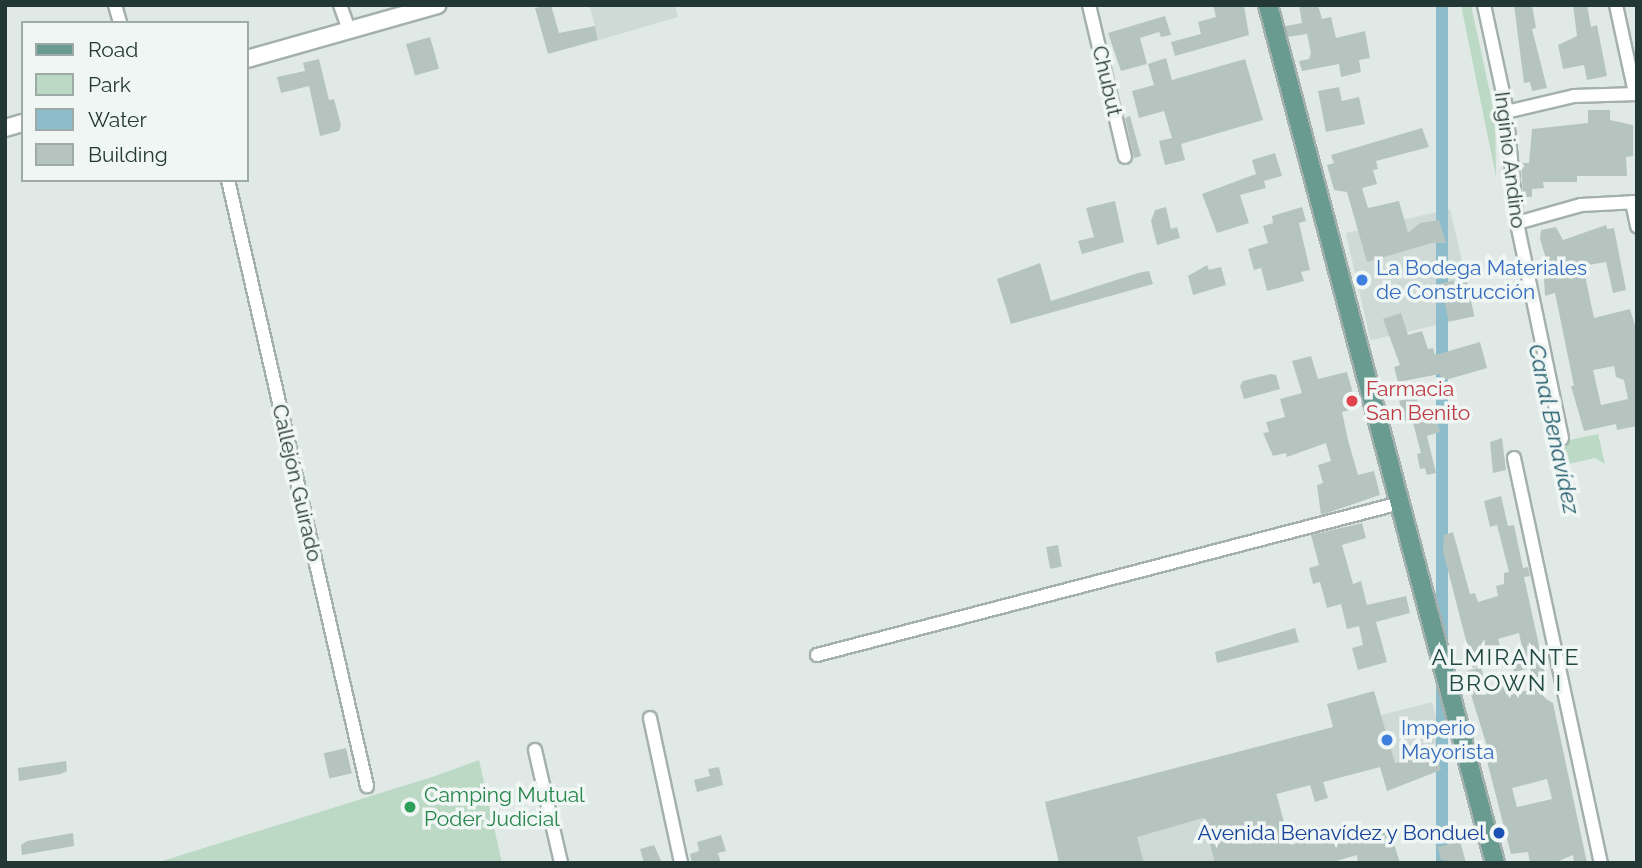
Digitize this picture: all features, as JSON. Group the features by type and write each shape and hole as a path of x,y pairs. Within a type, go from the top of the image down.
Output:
{"main road":[{"path":"1268,5 1495,863"}],"street":[{"path":"340,5 349,30"},
{"path":"248,59 438,5"},
{"name":"Chubut","path":"1089,5 1125,157"},
{"name":"Inginio Andino","path":"1484,5 1506,112 1509,182 1562,438"},
{"path":"1506,112 1574,96 1636,93 1616,5"},
{"name":"Callejón Guirado","path":"228,182 367,786"},
{"path":"1517,223 1581,205 1634,202 1637,226"},
{"path":"1514,458 1601,863"},
{"path":"817,655 1077,584 1400,503"},
{"path":"650,718 681,863"},
{"path":"535,750 561,863"}],"shaded area":[{"path":"589,5 675,5 678,17 599,40"},
{"path":"1450,209 1475,316 1370,340 1346,233"},
{"path":"1432,702 1444,750 1277,794 1295,863 1059,863 1045,802"}],"green space":[{"path":"1461,5 1471,5 1495,116 1496,177"},
{"path":"1598,434 1605,464 1595,458 1560,466 1555,443"},
{"name":"Camping Mutual Poder Judicial","path":"479,760 502,863 156,863 435,776"}],"water":[{"path":"1436,5 1448,5 1448,863 1436,863"}],"building":[{"path":"551,5 559,33 595,26 598,40 548,54 535,8"},
{"path":"1213,5 1244,5 1249,35 1175,56 1171,42 1201,34 1198,22 1216,17"},
{"path":"1299,5 1318,5 1322,19 1331,17 1336,38 1365,31 1370,58 1359,60 1361,72 1341,77 1339,64 1302,71 1299,61 1309,59 1311,53 1307,34 1288,37 1286,30 1286,26 1302,23"},
{"path":"1514,5 1532,5 1536,28 1532,29 1547,88 1532,91 1530,82 1524,83"},
{"path":"1573,5 1587,5 1591,27 1597,25 1607,76 1587,80 1584,65 1563,69 1558,45 1577,36"},
{"path":"1165,16 1171,35 1161,37 1159,32 1140,38 1147,64 1121,71 1108,33"},
{"path":"430,37 439,69 415,76 406,44"},
{"path":"1166,58 1172,80 1245,59 1263,120 1181,144 1185,160 1165,165 1159,141 1172,138 1164,111 1139,118 1132,91 1154,85 1148,64"},
{"path":"319,59 329,100 334,99 341,125 339,131 320,136 309,86 281,93 277,77 305,71 303,63"},
{"path":"1339,87 1342,101 1359,97 1365,124 1326,132 1318,91"},
{"path":"1588,110 1610,110 1610,120 1633,125 1633,156 1626,157 1627,176 1577,176 1577,182 1543,182 1544,188 1532,189 1532,197 1523,197 1521,163 1529,163 1532,129 1588,123"},
{"path":"1130,116 1141,156 1134,158 1125,118"},
{"path":"1422,128 1429,147 1376,161 1378,169 1373,170 1377,184 1362,188 1368,208 1399,201 1408,233 1420,223 1439,220 1446,243 1432,243 1367,262 1347,192 1334,190 1327,165 1334,163 1331,155"},
{"path":"1275,153 1282,176 1264,181 1266,188 1240,195 1249,223 1217,233 1202,194 1256,174 1252,160"},
{"path":"1115,201 1124,242 1082,254 1078,241 1094,237 1086,208"},
{"path":"1166,207 1171,229 1177,227 1180,238 1157,245 1151,221 1155,210"},
{"path":"1302,207 1306,221 1299,223 1310,270 1301,272 1304,281 1267,291 1261,268 1254,270 1248,249 1268,243 1263,226 1273,223 1272,216"},
{"path":"1606,225 1607,229 1614,228 1626,290 1613,293 1606,262 1583,266 1594,318 1630,309 1637,332 1637,426 1617,430 1616,424 1584,431 1571,386 1574,386 1555,293 1545,296 1544,277 1551,275 1540,239 1541,230 1556,227 1563,240","holes":["1614,366 1616,377 1624,380 1628,399 1601,405 1593,370"]},
{"path":"1040,263 1051,301 1149,271 1153,284 1011,324 997,279"},
{"path":"1207,265 1209,270 1221,267 1226,285 1193,295 1188,276"},
{"path":"1466,278 1474,316 1449,322 1441,283"},
{"path":"1401,313 1408,335 1422,331 1428,349 1433,348 1435,355 1480,342 1487,368 1442,381 1440,374 1398,382 1394,367 1400,365 1383,319"},
{"path":"1311,356 1318,379 1347,372 1357,408 1342,412 1348,440 1358,475 1374,471 1380,495 1321,515 1317,485 1323,483 1318,465 1331,461 1326,443 1287,457 1286,453 1273,456 1263,433 1269,432 1266,422 1285,417 1280,399 1302,393 1292,361"},
{"path":"1276,375 1280,389 1244,399 1240,386 1243,381"},
{"path":"1416,396 1420,408 1433,406 1440,432 1427,436 1436,473 1427,475 1425,468 1420,469 1417,454 1421,453 1412,419 1405,421 1399,401"},
{"path":"1502,438 1506,470 1493,473 1490,442"},
{"path":"1501,496 1508,526 1514,525 1523,568 1528,567 1530,576 1524,577 1546,677 1541,677 1546,699 1553,703 1587,863 1574,863 1573,855 1554,863 1530,863 1528,852 1511,854 1486,757 1490,756 1464,672 1481,667 1486,688 1508,682 1511,694 1534,689 1530,668 1514,672 1511,658 1524,656 1519,633 1498,639 1504,661 1473,668 1443,551 1444,535 1453,532 1470,594 1475,593 1478,602 1498,596 1496,586 1504,584 1504,573 1509,572 1497,525 1490,527 1484,501","holes":["1547,779 1552,799 1517,807 1512,788"]},
{"path":"1362,523 1366,538 1342,545 1353,584 1361,581 1367,605 1406,596 1410,613 1376,622 1387,662 1358,670 1352,648 1363,645 1359,626 1347,629 1341,604 1327,608 1320,582 1313,584 1309,568 1319,565 1311,535"},
{"path":"1058,545 1062,567 1050,569 1046,547"},
{"path":"1295,628 1299,642 1217,663 1215,652"},
{"path":"1374,691 1395,763 1436,752 1441,770 1387,791 1380,767 1323,782 1328,798 1315,802 1310,785 1276,794 1290,845 1356,827 1359,839 1390,831 1400,863 1358,863 1357,855 1329,863 1215,863 1203,818 1137,837 1144,863 1059,863 1045,802 1333,727 1327,704"},
{"path":"346,748 352,773 329,779 324,753"},
{"path":"66,761 67,771 61,774 19,781 18,768"},
{"path":"719,767 723,785 697,792 694,780 710,776 708,769"},
{"path":"73,833 74,846 22,855 21,845 27,841"},
{"path":"721,835 726,851 718,853 721,863 692,863 690,854 699,851 697,842"},
{"path":"1460,841 1466,863 1441,860 1438,847"},
{"path":"654,845 662,863 644,863 640,849"}],"place":[{"name":"La Bodega Materiales de Construcción","path":"1362,280"},
{"name":"Farmacia San Benito","path":"1352,401"},
{"name":"Imperio Mayorista","path":"1387,740"},
{"name":"Camping Mutual Poder Judicial","path":"410,807"},
{"name":"Avenida Benavídez y Bonduel","path":"1499,833"}],"district":[{"name":"ALMIRANTE BROWN I","path":"1506,670"}],"water label":[{"name":"Canal Benavídez","path":"1554,429"}]}
